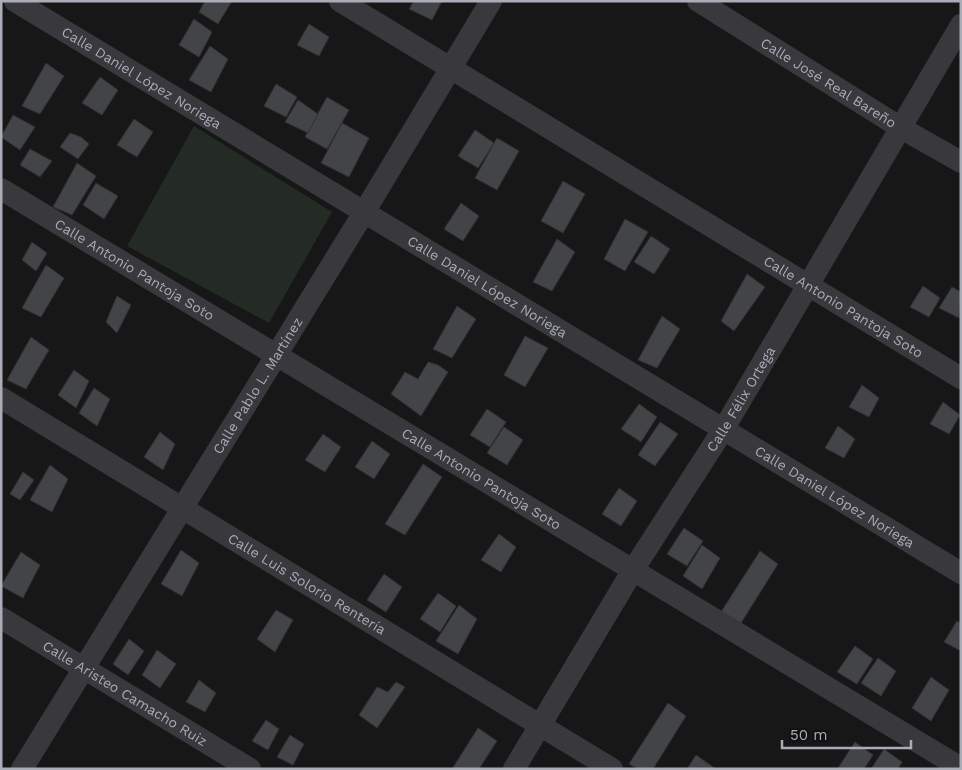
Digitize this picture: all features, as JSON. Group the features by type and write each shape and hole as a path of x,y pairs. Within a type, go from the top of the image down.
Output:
{"street":[{"path":"1,5 4,1"},
{"name":"Calle Daniel López Noriega","path":"15,1 363,214 961,573"},
{"name":"Calle Antonio Pantoja Soto","path":"340,1 961,378"},
{"name":"Calle Pablo L. Martínez","path":"22,769 452,69 491,1"},
{"name":"Calle José Real Bareño","path":"698,1 901,128 961,162"},
{"name":"Calle Félix Ortega","path":"514,769 633,570 723,430 961,25"},
{"name":"Calle Antonio Pantoja Soto","path":"1,189 961,768"},
{"name":"Calle Luis Solorio Rentería","path":"1,398 612,769"},
{"name":"Calle Aristeo Camacho Ruiz","path":"1,618 250,769"}],"shaded area":[{"path":"194,126 332,212 269,323 127,246"}],"building":[{"path":"205,1 232,1 218,24 199,12"},
{"path":"414,1 442,1 432,20 409,9"},
{"path":"194,19 212,32 199,57 179,45"},
{"path":"309,24 329,37 319,56 297,45"},
{"path":"210,46 228,59 211,92 189,80"},
{"path":"46,63 64,76 40,114 22,106"},
{"path":"100,77 118,90 102,115 82,103"},
{"path":"276,84 297,97 286,117 264,106"},
{"path":"327,97 349,110 327,149 305,137"},
{"path":"298,100 318,114 308,133 285,122"},
{"path":"13,115 35,127 20,150 1,137"},
{"path":"134,119 153,132 137,157 117,145"},
{"path":"342,123 369,138 349,177 321,163"},
{"path":"475,130 494,143 478,168 458,156"},
{"path":"70,133 81,137 89,144 78,159 60,147"},
{"path":"497,138 519,151 497,190 475,178"},
{"path":"30,149 52,161 40,177 20,165"},
{"path":"77,163 96,176 72,215 53,207"},
{"path":"563,181 585,194 563,233 541,221"},
{"path":"96,183 118,196 104,219 83,205"},
{"path":"461,203 479,216 463,241 444,229"},
{"path":"625,219 648,232 625,271 604,259"},
{"path":"651,236 670,249 654,274 634,262"},
{"path":"557,239 575,252 552,291 533,282"},
{"path":"32,242 47,253 36,271 22,260"},
{"path":"46,265 64,278 41,317 22,308"},
{"path":"747,274 765,287 734,331 721,321"},
{"path":"923,286 940,298 929,317 910,307"},
{"path":"952,287 961,292 959,318 939,308"},
{"path":"117,296 131,305 117,333 106,322"},
{"path":"457,306 476,319 452,358 433,349"},
{"path":"662,316 680,329 657,368 638,360"},
{"path":"525,336 548,348 525,387 504,375"},
{"path":"31,337 49,350 26,389 7,380"},
{"path":"428,362 438,365 448,372 421,416 391,394 405,372 418,379"},
{"path":"74,370 89,381 76,408 58,395"},
{"path":"862,385 879,398 869,417 849,407"},
{"path":"94,388 110,399 97,426 79,413"},
{"path":"943,402 960,415 949,434 930,424"},
{"path":"639,404 657,417 641,442 621,429"},
{"path":"487,409 506,422 490,447 470,435"},
{"path":"660,422 678,434 655,466 638,455"},
{"path":"838,426 855,439 844,458 825,448"},
{"path":"504,427 523,440 507,465 487,453"},
{"path":"160,432 175,444 163,470 144,457"},
{"path":"323,434 341,447 325,472 305,460"},
{"path":"372,441 390,454 374,479 355,467"},
{"path":"423,464 442,477 405,535 385,524"},
{"path":"50,465 68,479 52,512 30,500"},
{"path":"23,472 34,480 20,500 10,494"},
{"path":"619,488 637,501 621,526 602,514"},
{"path":"684,528 703,541 687,566 667,554"},
{"path":"499,534 516,547 501,572 481,560"},
{"path":"702,545 720,558 702,589 683,576"},
{"path":"181,550 199,563 182,596 161,584"},
{"path":"760,551 778,564 741,623 721,612"},
{"path":"21,552 40,565 23,598 1,586"},
{"path":"384,574 402,587 386,612 367,600"},
{"path":"438,593 456,606 440,632 420,619"},
{"path":"459,605 477,619 458,654 436,641"},
{"path":"276,610 293,620 275,652 257,639"},
{"path":"957,621 961,623 961,651 944,642"},
{"path":"129,639 144,651 128,675 113,664"},
{"path":"855,646 873,659 857,684 837,672"},
{"path":"157,650 176,664 160,688 142,675"},
{"path":"878,658 896,671 881,696 861,683"},
{"path":"931,677 949,690 931,721 912,708"},
{"path":"199,680 216,693 205,712 186,702"},
{"path":"396,682 405,687 377,728 359,715 377,687 388,692"},
{"path":"668,703 686,716 653,769 638,769 629,764"},
{"path":"266,720 279,729 268,750 252,741"},
{"path":"478,728 497,741 479,769 452,769"},
{"path":"290,735 304,744 293,765 277,757"},
{"path":"855,742 873,755 864,769 838,768"},
{"path":"884,749 902,762 898,769 871,769"},
{"path":"696,755 716,769 687,769"}]}
